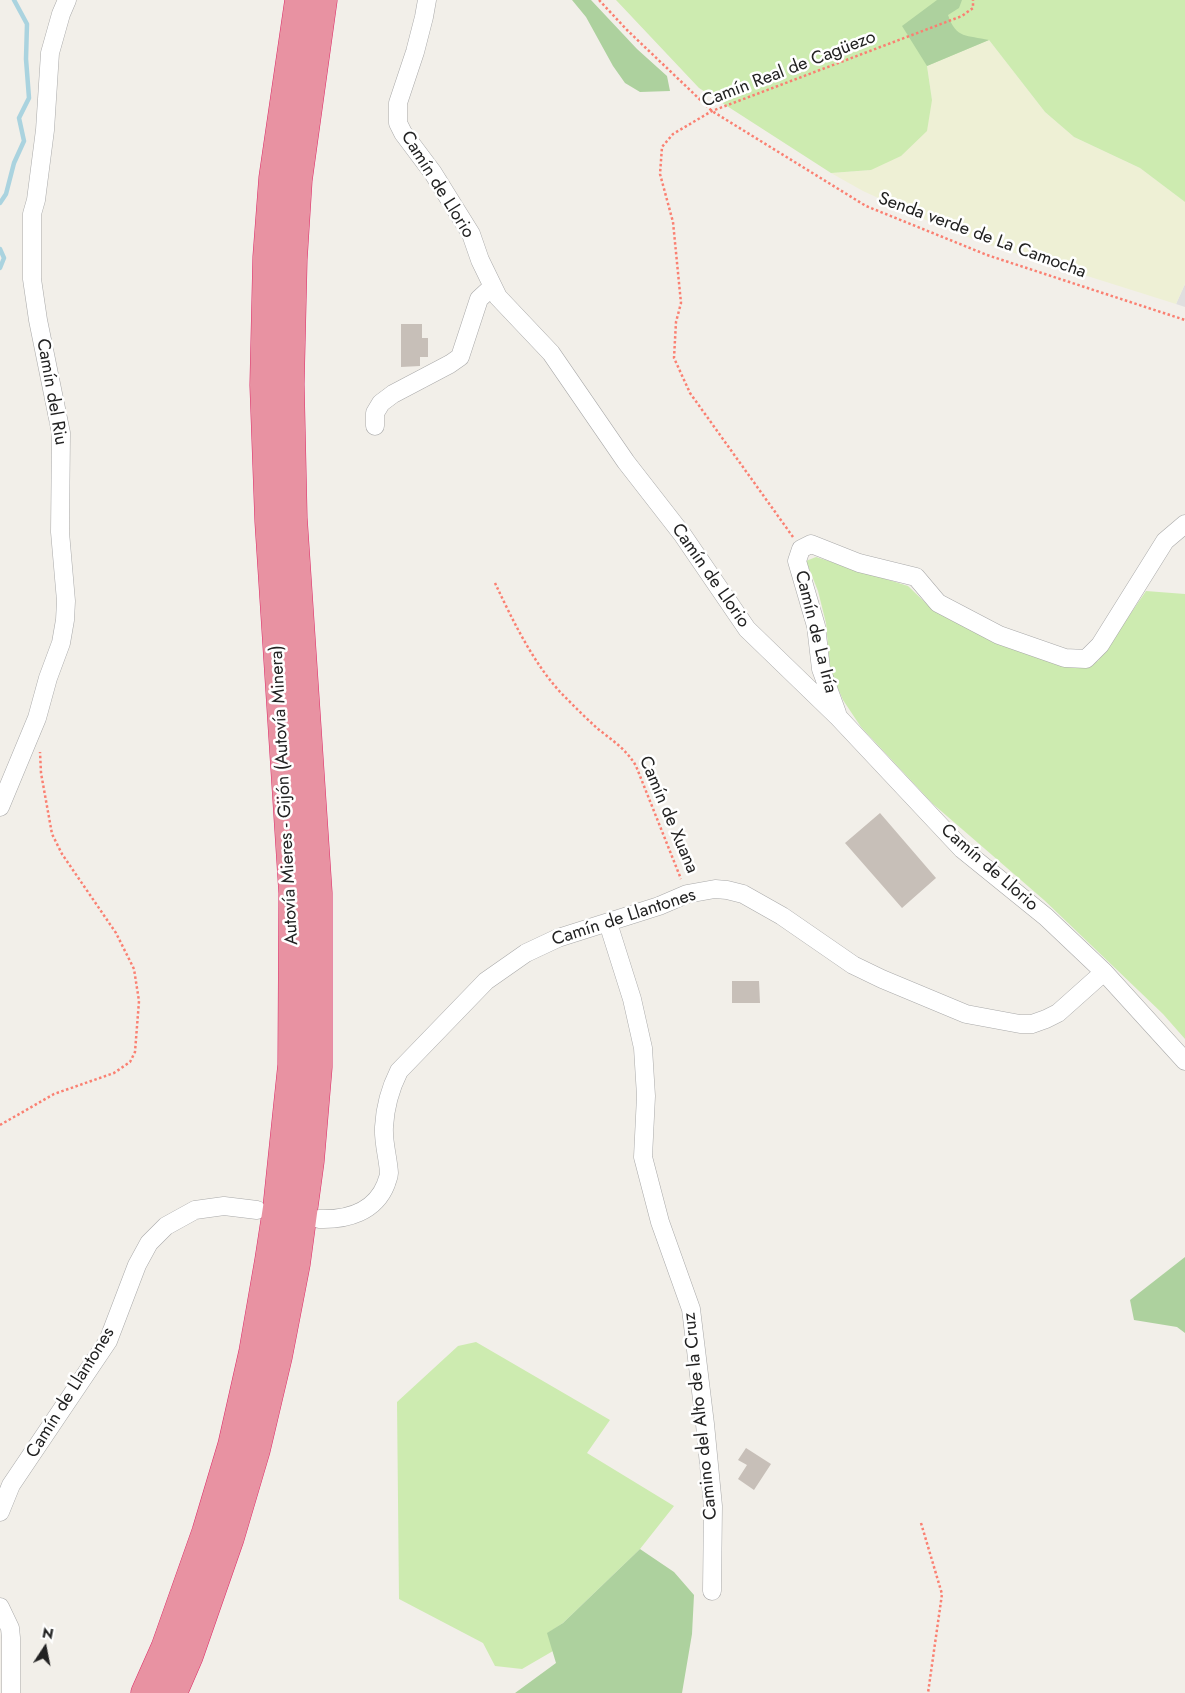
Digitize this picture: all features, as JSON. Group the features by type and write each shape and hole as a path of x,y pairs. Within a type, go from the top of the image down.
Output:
{"highway":[{"name":"Autovía Mieres - Gijón (Autovía Minera)","path":"145,1693 165,1648 206,1532 232,1445 253,1352 269,1260 277,1208 292,1065 293,893 269,521 264,385 267,257 273,178 299,0"},
{"name":"Autovía Mieres - Gijón (Autovía Minera)","path":"173,1693 189,1656 230,1538 256,1450 278,1357 304,1212 318,1067 318,893 293,518 290,384 293,259 298,180 323,0"}],"street":[{"name":"Camín del Riu","path":"0,807 37,718 48,678 61,643 66,601 60,532 61,433 32,279 32,214 36,200 45,130 50,53 67,0"},
{"name":"Camín de Llorio","path":"427,0 415,52 398,103 398,123 403,133 433,173 471,234 492,288 498,297 551,353 626,462 682,534 747,629 839,718 962,849 1046,917 1104,972 1185,1061"},
{"path":"374,426 375,413 381,403 393,394 460,357 479,298 492,288"},
{"name":"Camín de La Iría","path":"839,718 821,669 816,626 797,562 801,549 811,544 859,563 916,578 938,603 999,635 1065,658 1086,659 1100,645 1165,542 1185,524"},
{"name":"Camín de Llantones","path":"319,1219 352,1216 368,1208 382,1193 389,1175 384,1129 386,1108 390,1089 398,1071 486,981 526,953 550,942 688,894 714,889 744,894 782,916 853,965 966,1014 1020,1024 1032,1024 1058,1013 1104,972"},
{"name":"Camino del Alto de la Cruz","path":"608,923 632,999 642,1048 646,1096 643,1157 660,1222 691,1309 713,1506 712,1591"},
{"name":"Camín de Llantones","path":"0,1512 12,1485 108,1341 136,1265 149,1243 166,1226 195,1210 224,1206 257,1210"},
{"path":"0,1607 10,1628 10,1693"}],"path":[{"name":"Senda verde de La Camocha","path":"599,0 627,30 712,111 866,206 987,255 1185,320"},
{"name":"Camín Real de Cagüezo","path":"801,549 690,393 679,373 674,358 676,322 681,303 676,240 660,174 662,147 674,134 712,111 962,16 973,8 973,0"},
{"name":"Camín de Xuana","path":"495,583 535,658 563,695 630,756 636,766 688,894"},
{"path":"0,1125 54,1094 114,1073 130,1062 135,1052 139,1001 134,969 116,933 62,854 52,834 41,773 37,718"},
{"path":"921,1523 942,1594 928,1693"}],"shaded area":[{"path":"1185,284 1185,307 1176,304"}],"green space":[{"path":"572,0 591,0 637,49 667,76 670,91 640,92 625,83 613,66 586,17"},
{"path":"616,0 1185,0 1185,202 1140,168 1074,137 1045,112 989,40 927,66 932,100 927,131 901,156 871,170 831,173 699,88"},
{"path":"937,0 962,0 959,8 948,15 951,23 963,35 989,40 927,66 902,26"},
{"path":"989,40 1045,112 1074,137 1140,168 1185,202 1185,284 1176,304 986,244 926,220 863,191 831,173 871,170 932,100 927,66"},
{"path":"816,557 908,586 934,611 990,640 1077,668 1098,661 1146,591 1185,594 1185,1039 1163,1014 1044,900 933,804 861,727 843,700 830,670 826,623 818,591 806,561"},
{"path":"1185,1257 1185,1333 1177,1327 1134,1320 1130,1300"},
{"path":"476,1342 610,1420 587,1453 674,1506 640,1549 563,1623 548,1633 553,1651 522,1669 495,1666 483,1643 399,1599 397,1402 458,1346"},
{"path":"640,1549 674,1572 694,1595 692,1634 682,1693 515,1693 556,1663 547,1633 563,1623"}],"building":[{"path":"401,324 422,324 422,338 428,338 428,357 420,357 420,366 401,367"},
{"path":"880,813 936,878 902,908 845,843"},
{"path":"732,981 759,981 760,1003 732,1003"},
{"path":"746,1448 771,1464 754,1490 738,1479 747,1465 738,1460"}],"waterway":[{"path":"0,203 6,194 14,163 24,141 19,118 29,98 26,59 27,24 14,0"},
{"path":"0,249 4,258 0,268"}]}
